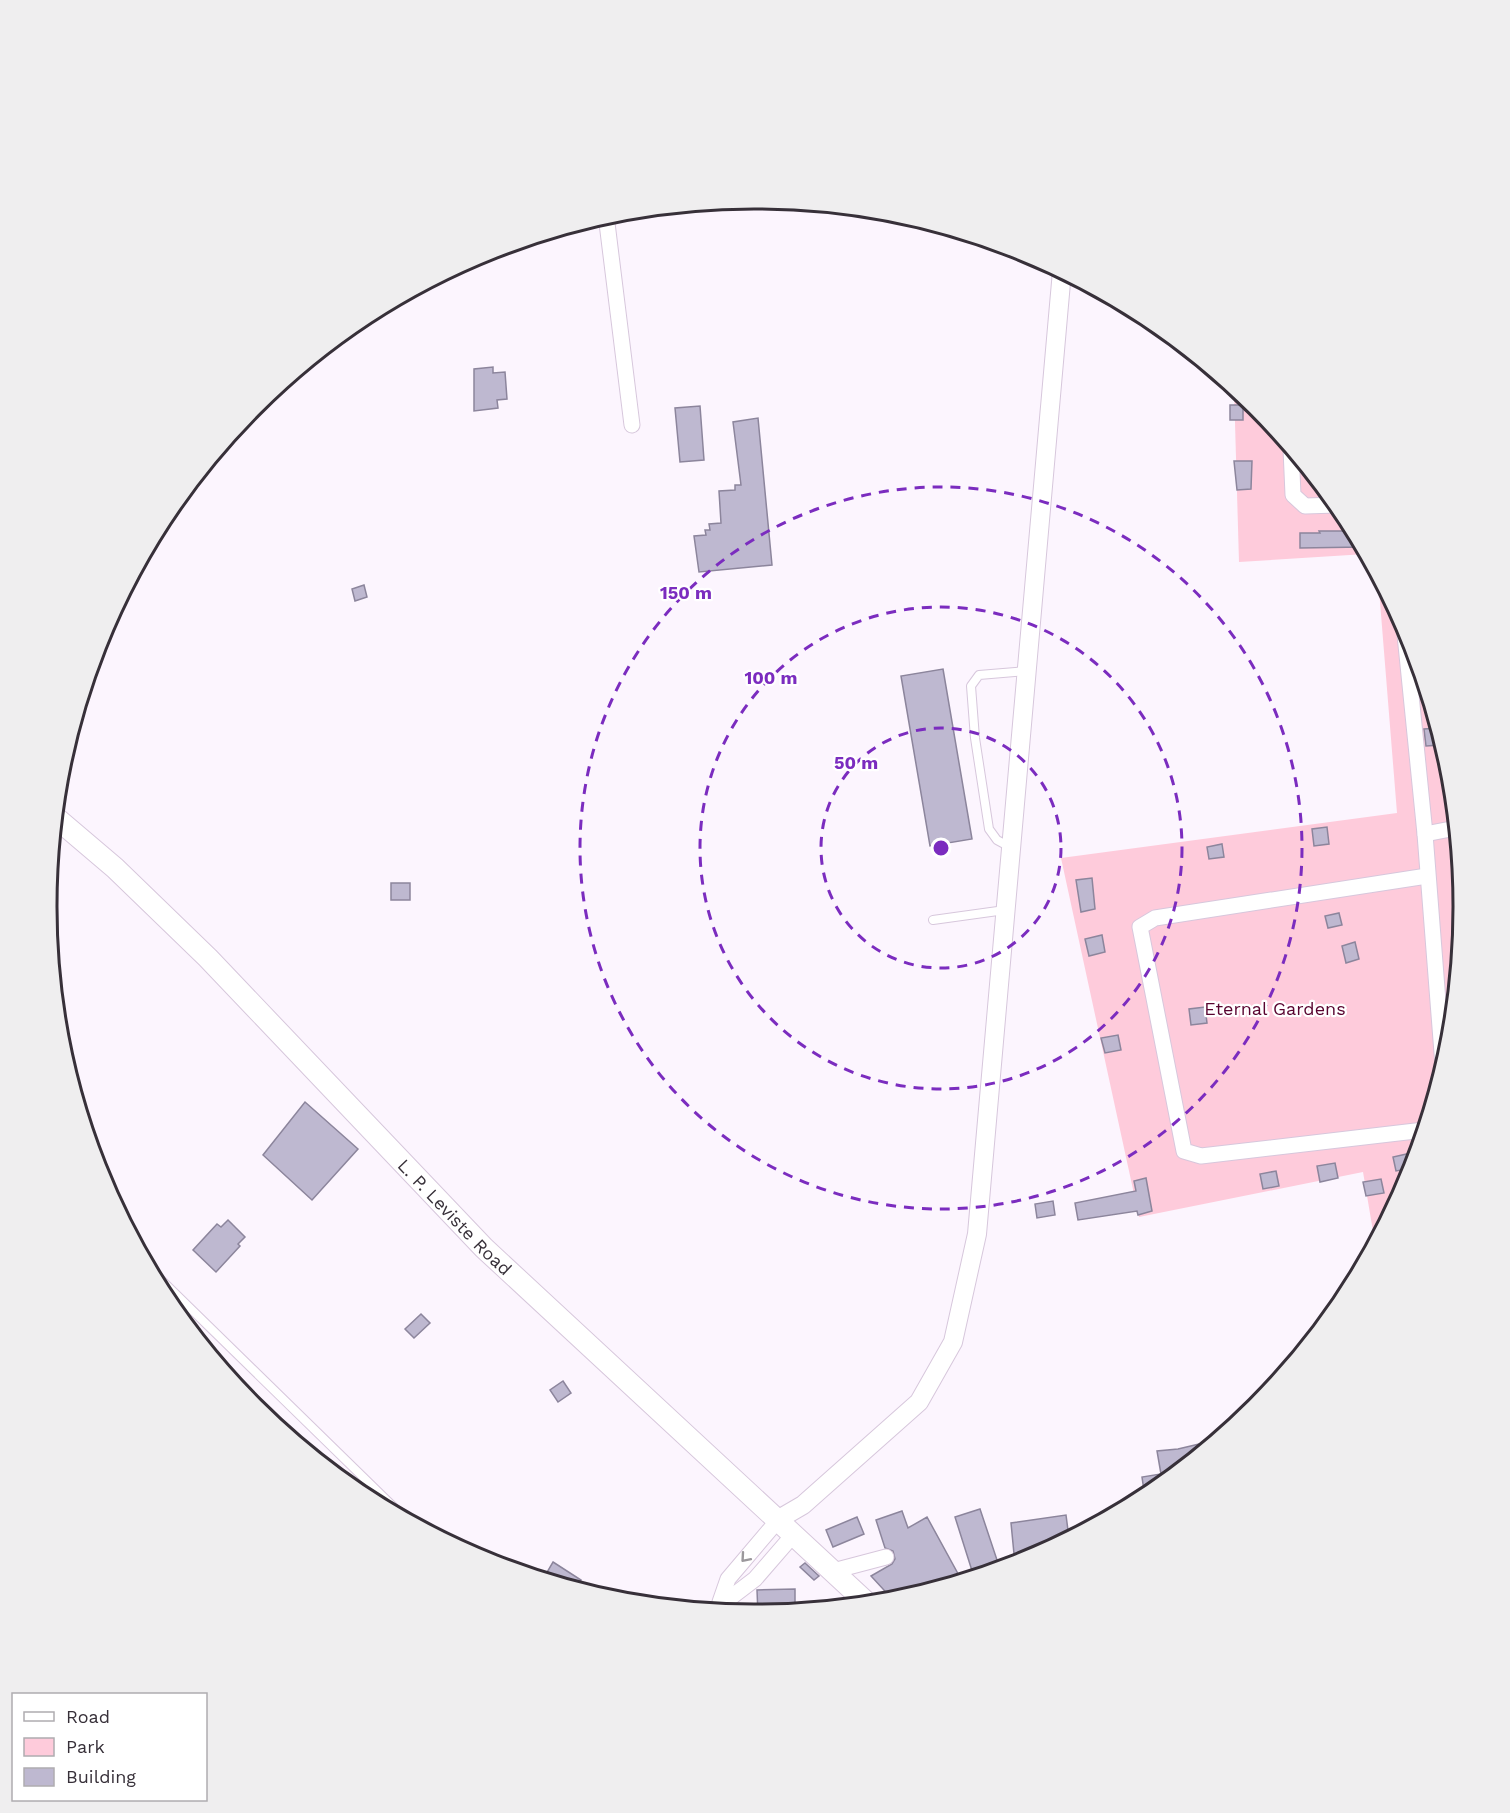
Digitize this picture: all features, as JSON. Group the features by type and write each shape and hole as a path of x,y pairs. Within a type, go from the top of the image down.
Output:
{"main road":[{"name":"L. P. Leviste Road","path":"62,823 115,868 208,958 484,1248 860,1597"}],"street":[{"path":"607,225 632,425"},
{"path":"718,1603 728,1579 779,1520 803,1505 919,1402 953,1342 977,1234 1061,279"},
{"path":"1291,460 1293,495 1305,506 1325,505"},
{"path":"1407,659 1425,834 1441,1039"},
{"path":"1425,834 1449,829"},
{"path":"1416,1131 1201,1156 1184,1151 1140,927 1155,918 1427,876"},
{"path":"722,1603 755,1579 794,1534 803,1505"},
{"path":"833,1571 886,1557"}],"lane":[{"path":"1012,848 997,840 989,829 975,738 971,686 979,675 1028,671"},
{"path":"933,920 1006,909"},
{"path":"174,1292 384,1497"}],"green space":[{"path":"1234,400 1280,446 1309,482 1357,555 1239,562"},
{"name":"Eternal Gardens","path":"1379,595 1400,639 1429,726 1440,770 1452,861 1452,952 1440,1043 1416,1131 1400,1174 1373,1230 1363,1172 1139,1217 1061,858 1397,813"}],"building":[{"path":"493,367 493,373 505,372 507,399 497,400 498,408 474,411 474,369"},
{"path":"1230,405 1240,405 1243,408 1243,420 1230,420"},
{"path":"700,406 704,460 680,462 675,408"},
{"path":"758,418 772,565 699,572 694,536 706,535 705,530 710,530 709,524 721,523 719,491 735,490 735,485 741,485 733,422"},
{"path":"1234,461 1252,461 1251,489 1237,490"},
{"path":"1319,531 1342,531 1352,547 1300,548 1300,533 1320,533"},
{"path":"364,585 367,597 355,601 352,589"},
{"path":"943,669 972,839 930,846 901,676"},
{"path":"1424,729 1430,729 1434,745 1426,746"},
{"path":"1327,827 1329,844 1314,846 1312,829"},
{"path":"1222,844 1224,857 1209,859 1207,847"},
{"path":"1092,878 1095,909 1081,912 1076,880"},
{"path":"391,883 410,883 410,900 391,900"},
{"path":"1339,913 1342,925 1328,928 1325,916"},
{"path":"1102,935 1105,952 1089,956 1085,939"},
{"path":"1355,942 1359,959 1346,963 1342,946"},
{"path":"1205,1007 1207,1023 1191,1025 1189,1009"},
{"path":"1118,1035 1121,1050 1105,1053 1101,1038"},
{"path":"305,1102 358,1149 312,1200 263,1155"},
{"path":"1408,1154 1401,1170 1396,1171 1393,1157"},
{"path":"1335,1163 1338,1178 1320,1182 1317,1166"},
{"path":"1276,1171 1279,1186 1263,1189 1260,1174"},
{"path":"1146,1178 1152,1211 1138,1215 1137,1211 1078,1220 1075,1203 1136,1191 1134,1181"},
{"path":"1381,1179 1384,1193 1366,1196 1363,1182"},
{"path":"1053,1201 1055,1215 1037,1218 1035,1204"},
{"path":"228,1220 245,1237 238,1244 240,1246 216,1272 193,1250 217,1224 221,1227"},
{"path":"421,1314 430,1323 414,1338 405,1329"},
{"path":"563,1381 571,1393 558,1402 550,1390"},
{"path":"1199,1444 1161,1474 1157,1451"},
{"path":"1161,1474 1143,1487 1142,1477"},
{"path":"980,1509 997,1560 972,1569 955,1517"},
{"path":"902,1511 908,1528 927,1517 958,1574 886,1592 871,1576 892,1564 895,1559 893,1551 885,1548 876,1520"},
{"path":"1066,1515 1068,1531 1014,1554 1011,1523"},
{"path":"857,1517 864,1534 833,1547 826,1530"},
{"path":"553,1562 581,1580 580,1582 574,1581 547,1572"},
{"path":"805,1563 819,1576 814,1580 800,1567"},
{"path":"795,1589 795,1603 758,1604 757,1590"}]}
